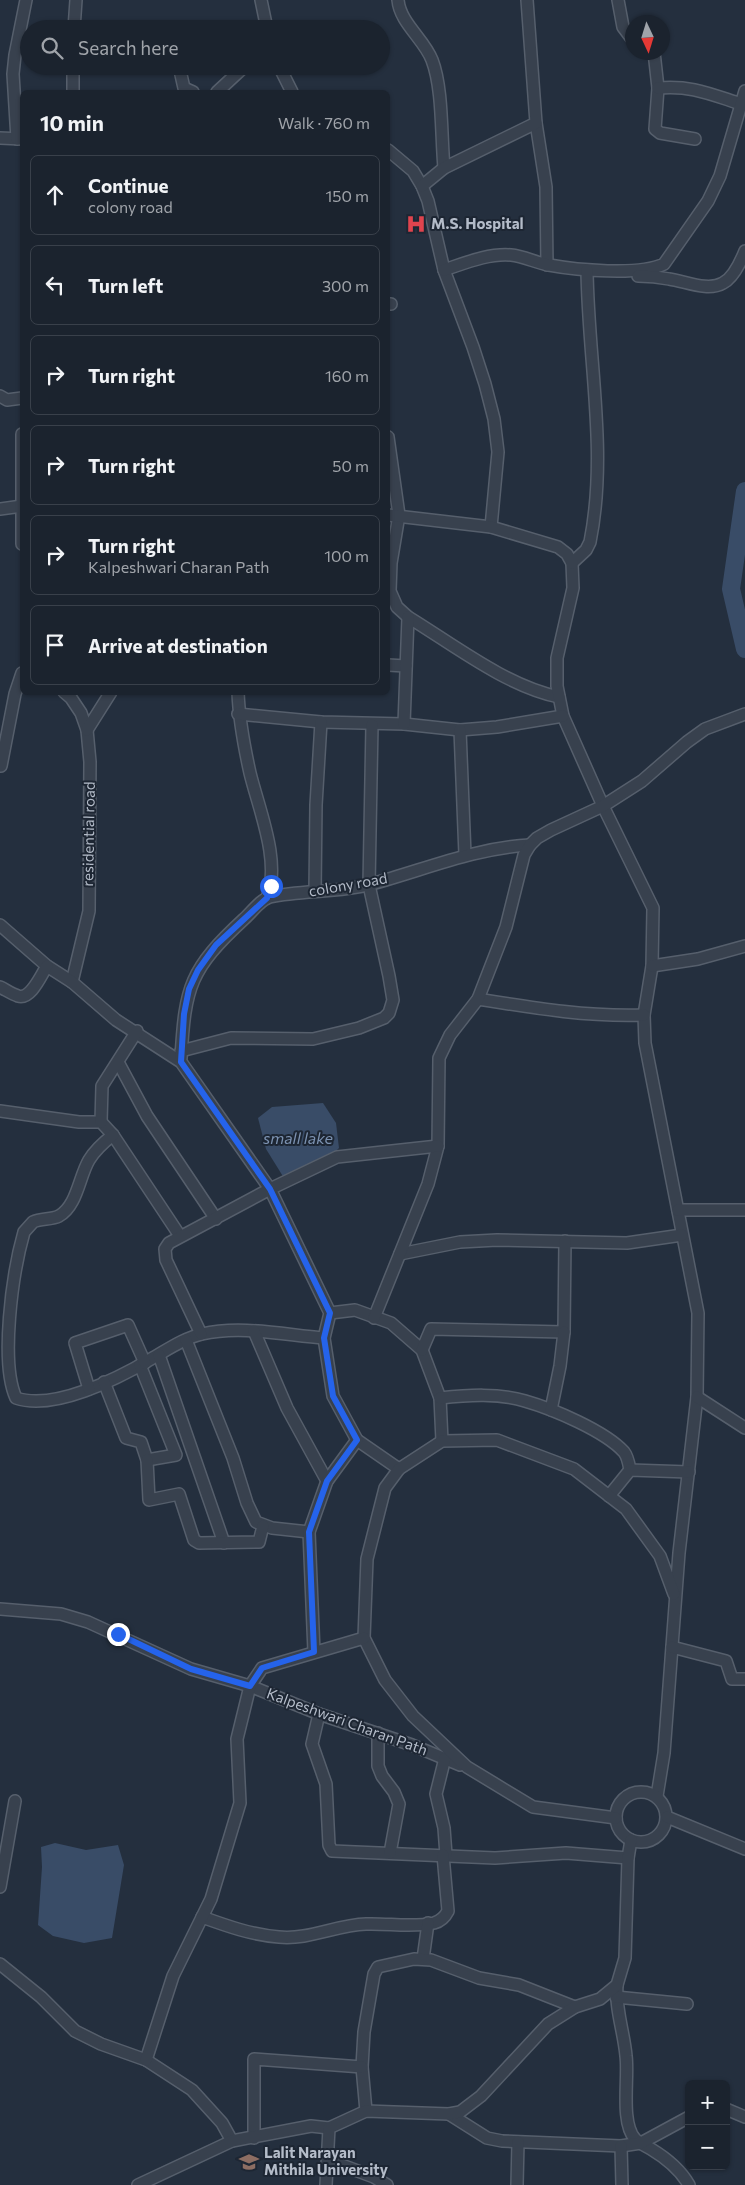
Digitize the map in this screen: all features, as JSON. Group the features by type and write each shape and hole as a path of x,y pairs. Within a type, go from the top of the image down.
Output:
{"street":[{"path":"22,20 26,0"},
{"path":"75,20 76,0"},
{"path":"261,0 265,20"},
{"path":"398,0 402,13 426,47 435,70 444,168"},
{"path":"528,0 536,123 546,187 547,265"},
{"path":"618,0 625,30"},
{"path":"0,138 20,139 13,74 20,30"},
{"path":"655,60 658,88 655,123 657,131 695,139"},
{"path":"73,75 73,90"},
{"path":"181,75 184,88 188,90"},
{"path":"219,90 235,75"},
{"path":"284,75 291,90"},
{"path":"658,88 679,86 691,88 741,104"},
{"path":"587,273 657,268 668,259 708,200 720,176 745,91"},
{"path":"422,186 444,168 536,123"},
{"path":"390,152 413,171 428,201 444,270 473,347 494,419 498,466 491,527"},
{"path":"444,270 476,260 502,255 520,257 547,265 587,273 653,276 718,286 731,275 745,251"},
{"path":"572,562 586,550 590,542 597,482 598,408 591,360 587,273"},
{"path":"0,396 7,400 20,398"},
{"path":"390,468 393,515 390,585 392,609 512,681 540,693 559,697"},
{"path":"0,509 20,506"},
{"path":"393,515 491,527 558,548 567,554 572,562 573,588 557,658 556,671 562,716 653,908 652,966 644,1015 644,1043 698,1313 697,1397 675,1598 664,1752 657,1796"},
{"path":"404,724 408,617"},
{"path":"390,665 406,666"},
{"path":"1,766 20,680"},
{"name":"residential road","path":"68,695 81,712 87,730 90,762 89,911 72,982"},
{"path":"87,730 109,695"},
{"path":"181,1057 184,1014 189,989 198,970 216,945 267,898 271,886 272,865 238,714 238,695"},
{"path":"238,714 321,722 372,725 404,724 460,730 497,727 562,716"},
{"path":"374,1318 428,1184 438,1146 439,1058 450,1035 478,999 506,927 524,855 530,845 551,830 603,806 642,781 687,742 705,730 745,714"},
{"path":"315,891 316,805 321,722"},
{"path":"181,1057 231,1038 313,1039 359,1028 384,1018 392,1007 392,994 383,941 370,884 372,725"},
{"path":"460,730 465,855"},
{"name":"colony road","path":"267,898 370,884 465,855 504,847 530,845"},
{"path":"0,925 47,966 72,982 116,1020 181,1057 270,1189 330,1313 324,1338 333,1396 357,1440 399,1468"},
{"path":"652,966 698,959 745,946"},
{"path":"0,988 19,996 26,996 47,966"},
{"path":"478,999 580,1014 644,1015"},
{"path":"136,1032 102,1086 101,1122 113,1135 180,1236"},
{"path":"118,1062 147,1116 216,1219"},
{"path":"0,1111 79,1122 101,1122"},
{"path":"113,1135 100,1145 89,1161 74,1197 65,1211 55,1218 32,1222 24,1232 2,1313 2,1367 5,1382 16,1398 40,1403 67,1397 143,1364 186,1340 201,1334 227,1331 254,1331 324,1338"},
{"path":"201,1334 165,1254 167,1245 180,1236 216,1219 270,1189 336,1157 438,1146"},
{"path":"678,1210 745,1210"},
{"path":"400,1254 460,1242 497,1240 627,1243 682,1236"},
{"path":"551,1410 560,1366 564,1332 565,1241"},
{"path":"330,1313 355,1310 391,1324 422,1350 440,1398 442,1441"},
{"path":"89,1389 75,1343 128,1325 176,1455 147,1460"},
{"path":"422,1350 431,1329 564,1332"},
{"path":"254,1331 287,1408 327,1481"},
{"path":"186,1340 233,1458 251,1514 256,1522 262,1526 309,1532"},
{"path":"159,1355 224,1543"},
{"path":"104,1382 126,1438 141,1442 147,1460 149,1500 179,1494 194,1540 199,1543 259,1542 262,1526"},
{"path":"440,1398 488,1396 524,1400 551,1410 604,1436 626,1454 630,1470"},
{"path":"697,1397 745,1428"},
{"path":"314,1652 309,1532 327,1481 357,1440"},
{"path":"616,1818 533,1807 467,1767 414,1716 385,1680 364,1638 367,1559 385,1488 399,1468 442,1441 497,1440 574,1469 626,1509 660,1556 675,1598"},
{"path":"630,1470 690,1472"},
{"path":"609,1496 630,1470"},
{"name":"Kalpeshwari Charan Path","path":"0,1609 61,1614 88,1622 191,1669 250,1686 319,1714 378,1733 467,1767"},
{"path":"146,2060 173,1976 211,1898 240,1803 237,1739 250,1686 262,1668 364,1638"},
{"path":"672,1647 726,1661 732,1679 745,1679"},
{"path":"319,1714 312,1744 326,1784 330,1849 335,1851 495,1858 566,1853 628,1858"},
{"path":"378,1733 378,1766 399,1804 390,1853"},
{"path":"202,1917 237,1930 280,1937 304,1936 365,1924 410,1925 441,1920 448,1911 444,1828 436,1794 445,1758"},
{"path":"644,1791 657,1796 663,1804 667,1817 663,1831 658,1836 645,1842 631,1840 620,1831 616,1818 619,1804 630,1794 644,1791"},
{"path":"0,1887 15,1801"},
{"path":"667,1817 745,1849"},
{"path":"631,1840 628,1858 625,1958 617,1984 616,1997 626,2057 628,2123 635,2139 663,2156 676,2167 689,2185"},
{"path":"424,1959 428,1923"},
{"path":"366,2111 362,2067 364,2032 376,1970 384,1965 424,1959 479,1978 519,1985 575,2007"},
{"path":"0,1964 41,1997 76,2031 100,2044 146,2060 192,2090 222,2123 232,2141"},
{"path":"138,2185 232,2141 311,2126 330,2128 366,2111 449,2114 460,2112 470,2106 548,2024 575,2007 600,1999 617,1984"},
{"path":"616,1997 687,2004"},
{"path":"254,2138 254,2059 362,2067"},
{"path":"730,2111 745,2117"},
{"path":"449,2114 487,2138 518,2142 621,2146 641,2143 685,2119"},
{"path":"326,2185 330,2128"},
{"path":"517,2185 518,2142"},
{"path":"621,2146 622,2185"},
{"path":"328,2160 364,2173 387,2185"}],"water":[{"name":"small lake","path":"323,1103 336,1123 339,1148 325,1162 284,1178 266,1149 258,1118 272,1107"},
{"path":"55,1843 86,1850 118,1845 124,1865 112,1938 84,1943 53,1936 38,1925 42,1867 41,1847"}],"waterway":[{"path":"745,491 731,589 745,649"}],"place":[{"name":"M.S. Hospital","path":"416,224"},
{"name":"Lalit Narayan Mithila University","path":"249,2162"}],"route":[{"path":"118,1634 191,1669 250,1686 262,1668 314,1652 309,1532 327,1481 357,1440 333,1396 324,1338 330,1313 270,1189 181,1062 184,1014 189,989 198,970 216,945 267,898 271,886"}]}
